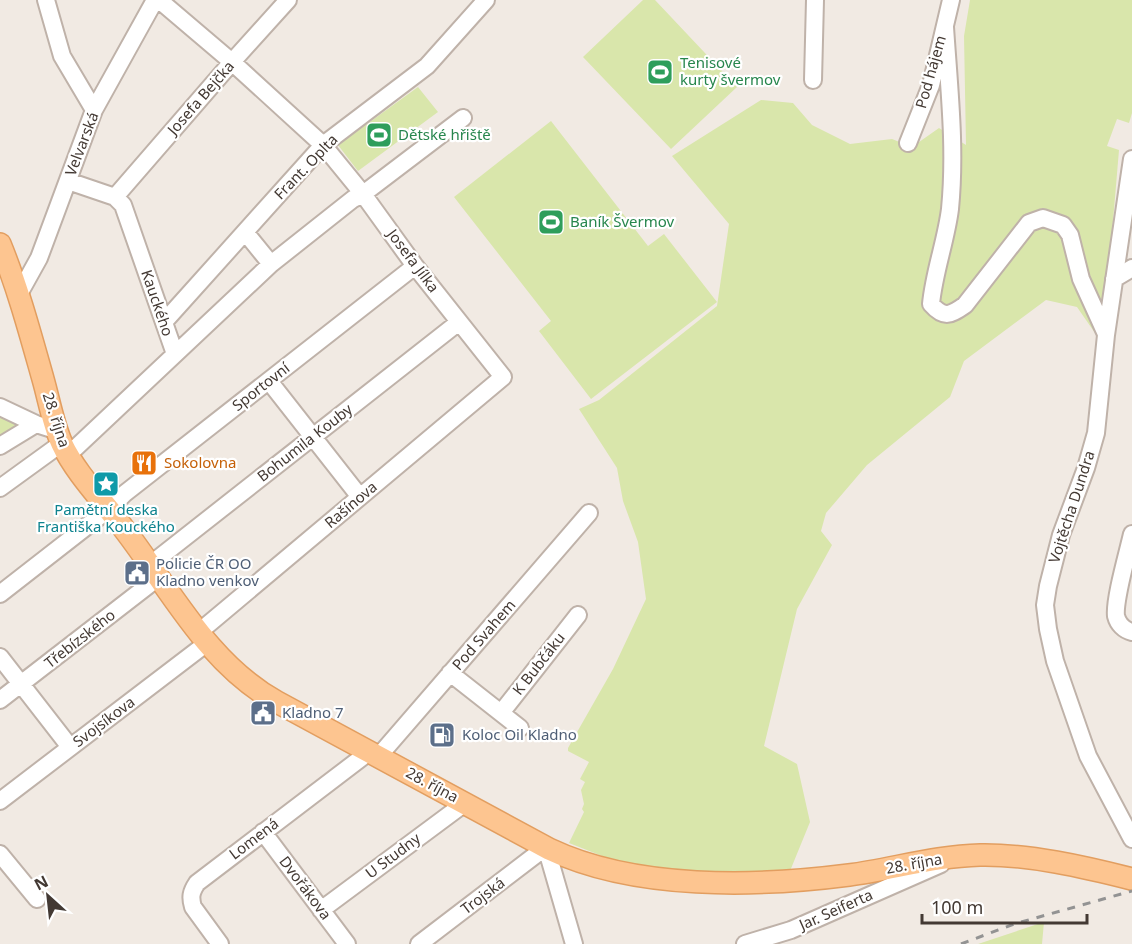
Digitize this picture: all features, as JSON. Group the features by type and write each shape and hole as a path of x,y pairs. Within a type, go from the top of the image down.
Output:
{"main road":[{"name":"28. října","path":"0,244 4,269 19,294 63,443 203,637 234,672 261,693 546,848 595,867 698,882 762,881 822,878 957,857 984,855 1057,863 1132,879"}],"street":[{"path":"46,0 62,56 94,110"},
{"name":"Velvarská","path":"19,294 39,258 94,110 157,0"},
{"name":"Josefa Jílka","path":"157,0 232,62 323,145 503,377"},
{"name":"Josefa Bejčka","path":"115,197 288,0"},
{"name":"Frant. Oplta","path":"164,322 323,145 427,66 486,0"},
{"path":"813,80 815,0"},
{"name":"Pod hájem","path":"908,143 931,84 951,0"},
{"path":"945,27 953,127 953,170 947,229 933,288 932,304 938,312 946,314 954,313 965,305 1029,224 1043,218 1063,225 1070,235 1081,279 1106,334"},
{"path":"175,354 271,264 353,199 363,194 463,118"},
{"name":"Vojtěcha Dundra","path":"1132,159 1106,334 1096,433 1061,536 1045,605 1055,661 1088,756 1127,817 1132,839"},
{"path":"68,181 115,197"},
{"name":"Kauckého","path":"0,488 63,443 175,354 123,205 115,197"},
{"path":"244,232 271,264"},
{"name":"Sportovní","path":"0,594 415,266"},
{"path":"1114,279 1132,268"},
{"name":"Bohumila Kouby","path":"155,571 312,437 459,322"},
{"name":"Rašínova","path":"203,637 360,497 503,377"},
{"path":"269,381 360,497"},
{"path":"0,407 36,424 63,443"},
{"path":"0,446 36,424"},
{"name":"Pod Svahem","path":"374,754 450,674 589,513"},
{"path":"1126,629 1116,617 1132,534"},
{"name":"Třebízského","path":"0,700 155,571"},
{"name":"K Bubčáku","path":"501,713 578,615"},
{"name":"Svojsíkova","path":"0,801 70,747 203,637"},
{"path":"0,657 70,747"},
{"path":"450,674 520,728"},
{"name":"Lomená","path":"220,944 193,907 191,900 192,891 202,878 374,754"},
{"name":"U Studny","path":"321,910 465,803"},
{"name":"Dvořákova","path":"263,832 347,944"},
{"path":"546,848 574,944"},
{"name":"Trojská","path":"419,944 546,848"},
{"path":"0,854 37,899"},
{"name":"Jar. Seiferta","path":"745,944 791,930 957,857"}],"green space":[{"name":"Tenisové kurty švermov","path":"643,0 655,0 737,87 671,149 583,57"},
{"path":"970,0 1132,0 1132,113 1129,123 1117,119 1107,146 1119,150 1105,316 1095,333 1077,307 1046,300 964,361 950,397 867,465 826,513 821,531 832,545 797,609 764,746 797,764 810,822 790,871 710,872 625,865 569,843 584,812 581,790 585,782 580,779 589,762 568,751 568,748 613,669 646,599 638,542 623,501 617,468 579,409 599,400 717,306 729,224 672,156 761,100 793,103 812,125 850,144 892,139 912,147 939,128 966,145 964,36"},
{"name":"Dětské hřiště","path":"418,87 438,112 358,171 338,145"},
{"path":"551,121 648,246 664,234 717,302 591,399 539,331 551,321 454,197"},
{"path":"0,414 23,423 0,437"},
{"path":"1044,922 1042,944 978,944"}],"railway":[{"path":"961,944 1014,924 1132,891"}],"place":[{"name":"Tenisové kurty švermov","path":"660,72"},
{"name":"Dětské hřiště","path":"379,135"},
{"name":"Baník Švermov","path":"551,222"},
{"name":"Sokolovna","path":"144,463"},
{"name":"Pamětní deska Františka Kouckého","path":"106,484"},
{"name":"Policie ČR OO Kladno venkov","path":"137,573"},
{"name":"Kladno 7","path":"263,713"},
{"name":"Koloc Oil Kladno","path":"442,735"}]}
